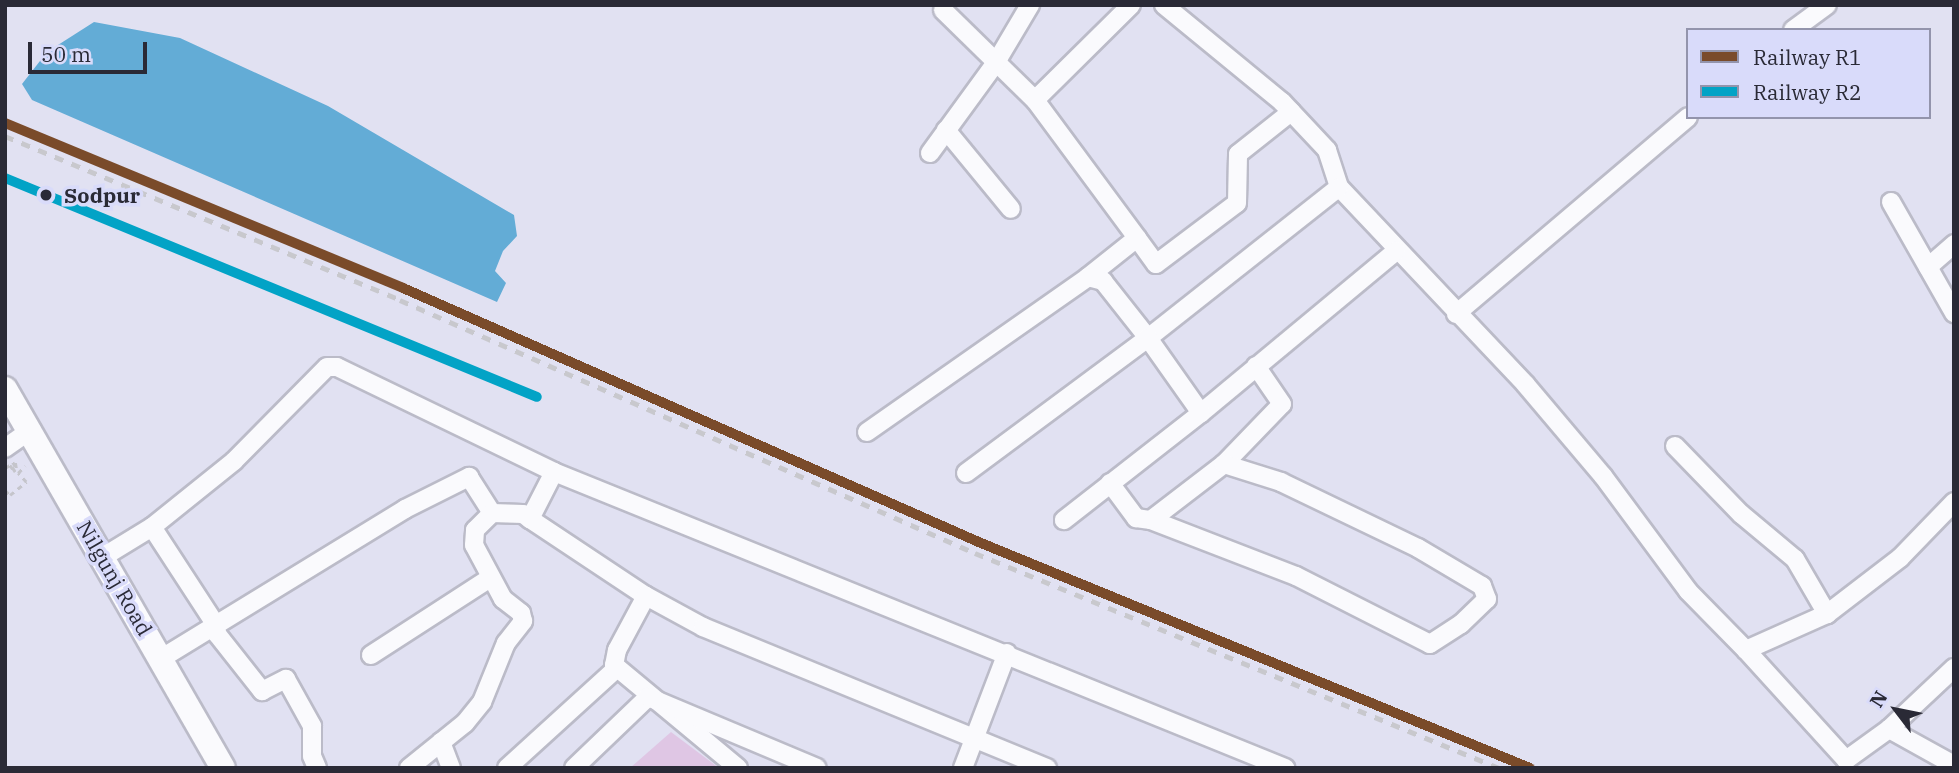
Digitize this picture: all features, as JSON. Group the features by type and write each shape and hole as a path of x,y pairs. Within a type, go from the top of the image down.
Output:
{"street":[{"path":"930,153 995,64 1030,5"},
{"path":"1035,100 1131,5"},
{"path":"1164,5 1291,112 1327,150 1339,187 1396,251 1526,385 1603,476 1688,591 1846,760 1889,729 1954,668"},
{"path":"1796,28 1827,5"},
{"path":"943,10 995,64 1035,100 1156,264 1237,203 1238,154 1291,112"},
{"path":"1456,314 1686,119"},
{"path":"947,130 1011,209"},
{"path":"966,473 1148,338 1339,187"},
{"path":"1891,202 1954,313"},
{"path":"867,432 965,359 1088,277 1137,238"},
{"path":"1928,267 1954,244"},
{"path":"1063,520 1201,413 1396,251"},
{"path":"1088,277 1103,281 1148,338 1201,413"},
{"path":"1151,520 1224,464 1282,404 1256,366"},
{"path":"103,557 152,527 234,461 327,367 349,372 554,472 1007,653 1285,768"},
{"name":"Nilgunj Road","path":"5,389 223,768"},
{"path":"9,453 31,430"},
{"path":"1675,446 1741,514 1795,559 1827,614"},
{"path":"1110,483 1136,518 1151,520 1296,576 1430,644 1461,624 1487,599 1482,586 1418,548 1281,482 1224,464"},
{"path":"530,519 554,472"},
{"path":"162,658 405,509 469,477 492,513"},
{"path":"1746,650 1827,614 1900,558 1954,502"},
{"path":"492,513 523,514 646,596 703,627 1047,768"},
{"path":"409,768 441,742 482,702 506,643 523,621 490,578 473,537 492,513"},
{"path":"152,527 216,625 217,634 262,691 286,679 312,726 312,756 317,768"},
{"path":"371,655 490,578"},
{"path":"646,596 614,658 617,668 648,697 738,768"},
{"path":"963,768 1007,653"},
{"path":"507,768 617,668"},
{"path":"574,768 648,697"},
{"path":"648,697 817,768"},
{"path":"1889,729 1954,765"},
{"path":"441,742 451,768"}],"path":[{"path":"5,468 9,465 15,472 9,464 12,460 18,466 9,453"},
{"path":"5,490 10,495 26,482 18,473 27,464"}],"shaded area":[{"path":"671,732 719,768 630,768"}],"water":[{"path":"94,22 180,38 328,106 514,215 517,236 503,251 495,271 506,283 497,302 32,100 22,84 47,52"}],"railway":[{"path":"5,123 403,288 981,543 1530,768"},
{"path":"5,136 400,300 975,553 1499,768"}],"rail line":[{"name":"R1","path":"5,123 403,288 981,543 1530,768"},
{"name":"R2","path":"5,178 537,397"}],"place":[{"name":"Sodpur","path":"46,195"}]}
